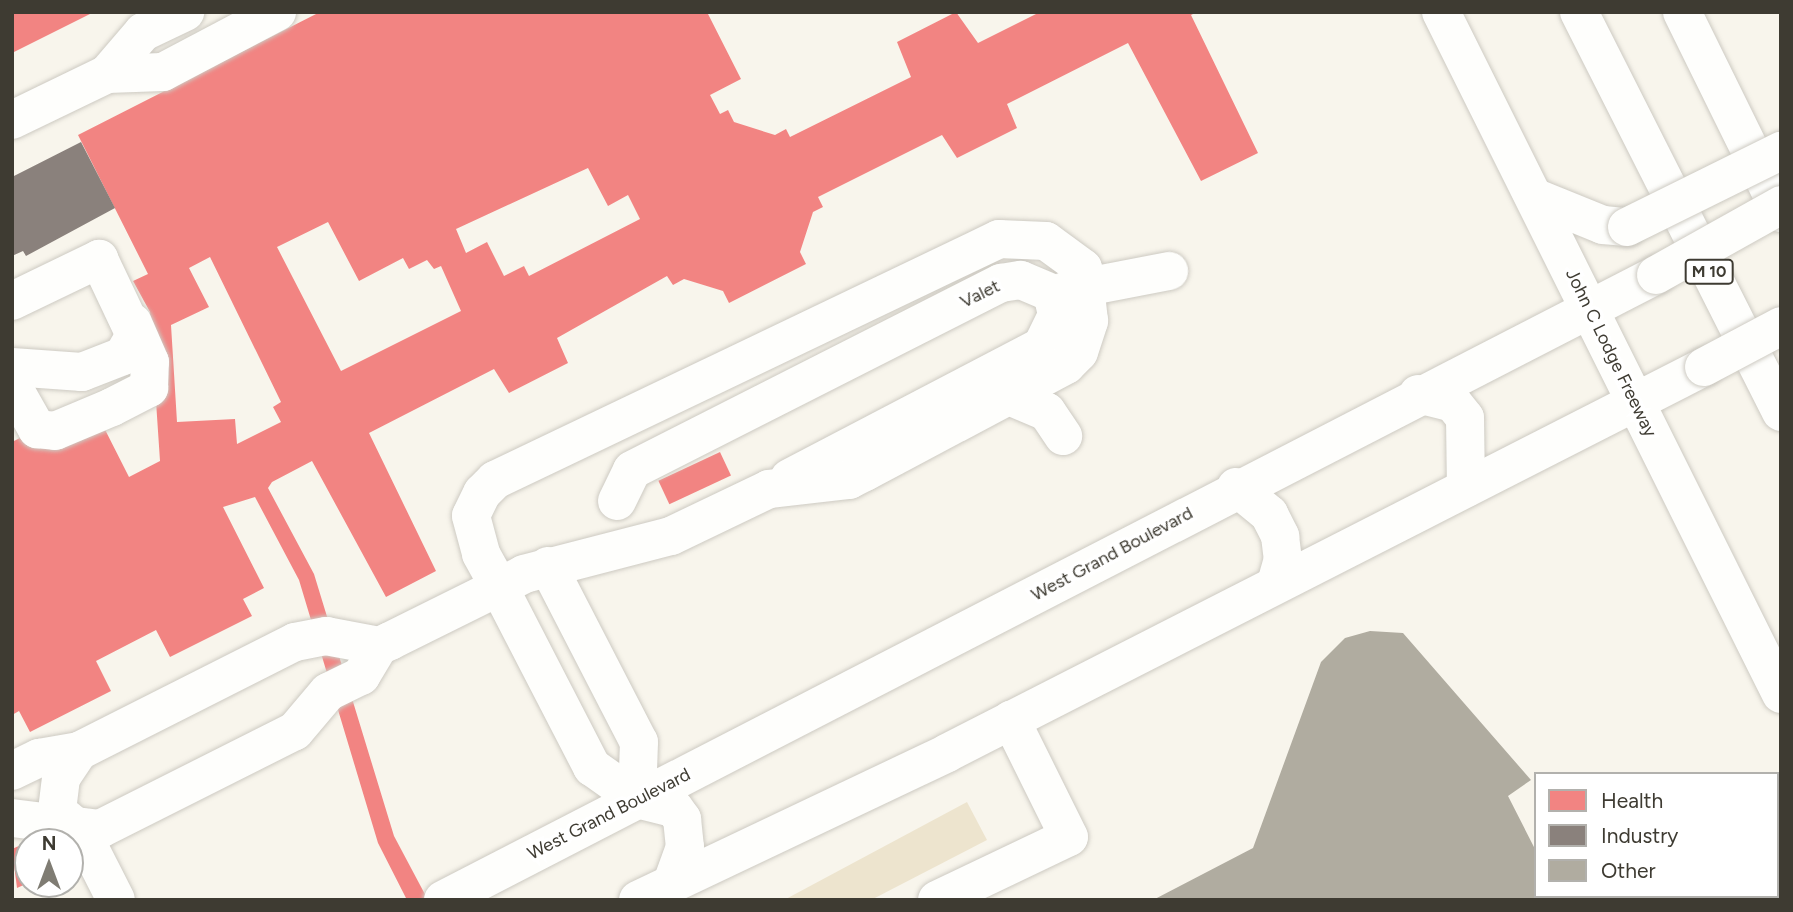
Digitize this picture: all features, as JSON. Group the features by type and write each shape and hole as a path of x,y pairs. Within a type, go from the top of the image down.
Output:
{"main road":[{"path":"12,120 107,74 143,32 185,12"},
{"path":"107,74 163,72 277,12"},
{"name":"John C Lodge Freeway","path":"1441,12 1781,694"},
{"name":"M 10","path":"1579,12 1781,412"},
{"path":"1682,12 1781,213"},
{"path":"1534,197 1603,225 1628,228 1781,151"},
{"name":"West Grand Boulevard","path":"443,900 637,799 880,679 1236,487 1656,275 1781,205"},
{"path":"676,890 685,847 682,819 674,808 637,799 592,767 474,541 471,516 482,492 527,465 999,239 1046,241 1083,268 1089,287 1089,321 1079,352 1048,378 849,480 769,489"},
{"path":"12,301 99,259 150,362 149,388 113,407 55,431 37,429 12,385"},
{"path":"12,771 79,751 259,660 310,638 379,646 548,566 671,536 769,489 1042,346 1057,316 1052,293 1169,271"},
{"name":"Valet","path":"643,542 625,529 617,501 641,458 1001,283 1034,282 1052,293"},
{"path":"12,367 57,375 104,365 132,347 133,323"},
{"path":"638,900 676,890 1781,326"},
{"path":"1418,394 1453,403 1465,418 1466,488"},
{"path":"1009,396 1047,412 1063,436"},
{"path":"527,465 641,458 630,424 643,410"},
{"path":"1236,487 1269,514 1280,537 1283,559 1276,584"},
{"path":"548,566 639,742 637,799"},
{"path":"84,831 100,829 295,732 328,692 361,676 379,646"},
{"path":"259,660 288,661 304,669 316,686 313,710"},
{"path":"937,900 1069,837 1011,720"},
{"path":"76,828 64,821 55,801 61,778 79,751"},
{"path":"12,818 65,828"},
{"path":"84,837 116,900"}],"shaded area":[{"path":"967,802 987,840 871,900 784,900"}],"building: Health":[{"path":"12,12 94,12 12,53"},
{"path":"320,12 707,12 741,79 710,95 720,114 728,110 734,122 775,135 786,129 790,137 911,77 897,42 956,12 978,43 1040,12 1197,12 1191,15 1258,153 1201,181 1128,43 1007,104 1017,128 957,158 942,135 818,197 823,207 813,212 800,252 806,264 729,303 723,291 684,279 673,285 667,276 557,338 568,363 509,393 494,369 369,433 436,571 386,597 312,461 272,482 268,488 314,574 394,836 428,900 407,900 378,843 299,580 255,497 223,507 264,588 243,599 252,616 170,657 156,630 96,661 111,691 30,732 19,711 12,715 12,442 91,402 129,477 160,461 150,312 133,281 148,274 78,135","holes":["588,168 608,206 628,195 640,219 529,276 524,266 504,276 487,242 466,253 456,229","328,222 359,281 403,258 409,269 427,260 434,269 441,266 461,311 341,371 277,247","210,257 281,402 273,407 281,422 237,444 235,419 177,422 171,325 209,307 189,268"]},
{"path":"720,452 731,476 669,504 658,481"}],"building: Industry":[{"path":"81,142 115,208 26,256 23,251 12,256 12,177"}],"building: Other":[{"path":"1370,631 1403,633 1531,780 1508,796 1534,847 1534,898 1560,900 1153,900 1253,848 1321,662 1345,638"}]}
